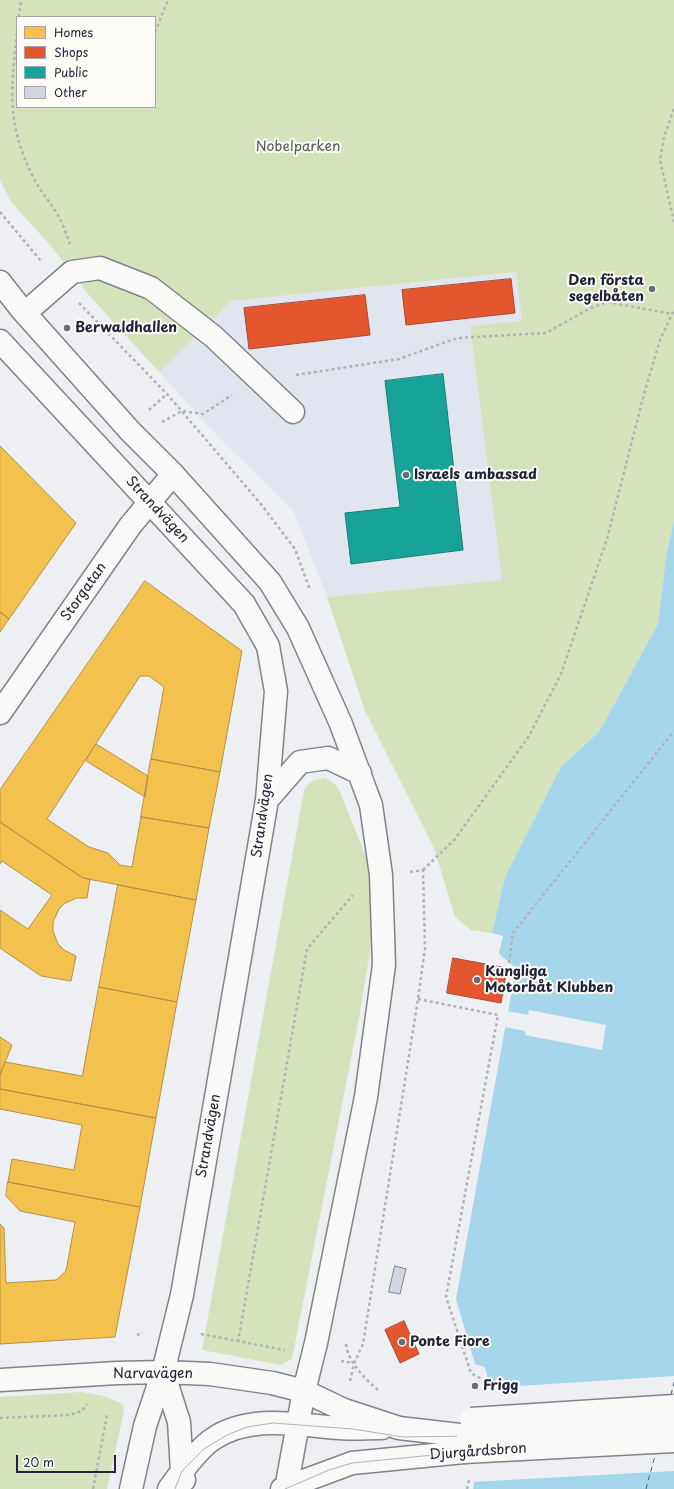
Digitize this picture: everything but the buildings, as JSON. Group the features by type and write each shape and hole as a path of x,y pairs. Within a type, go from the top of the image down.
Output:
{"street":[{"path":"25,313 72,272 100,268 151,288 214,337 293,412"},
{"path":"0,282 25,313 130,430 173,474 270,582 298,628 341,724 371,805 381,875 384,965 366,1096 285,1488"},
{"name":"Strandvägen","path":"3,346 150,501 244,604 268,646 276,690 267,800 182,1295 163,1372 145,1426 131,1489"},
{"name":"Storgatan","path":"0,713 114,548 173,474"},
{"path":"267,800 300,762 328,758 360,773"},
{"path":"163,1372 179,1422 184,1480"},
{"name":"Narvavägen","path":"0,1380 163,1372 218,1375 272,1382 304,1391"},
{"name":"Djurgårdsbron","path":"304,1391 344,1410 399,1428 468,1436 674,1441"},
{"name":"Djurgårdsbron","path":"285,1488 352,1463 468,1436 674,1406"},
{"name":"Djurgårdsbron","path":"374,1419 468,1436 674,1422"},
{"path":"168,1489 179,1422"},
{"path":"168,1489 184,1480 213,1439 244,1425 265,1423 299,1424 341,1428 399,1428"}],"path":[{"path":"19,16 21,0"},
{"path":"156,30 168,0"},
{"path":"16,42 11,88 12,114 19,146 34,179 61,220 81,271"},
{"path":"11,88 16,86"},
{"path":"674,109 664,137 660,160 674,222"},
{"path":"157,425 182,411 203,414 235,393 268,387 295,375 399,359 457,338 546,333 591,308 608,302 672,314"},
{"path":"238,1342 307,949 366,880 381,875 423,870 455,840 529,736 561,674 607,539 644,394 660,340 674,310"},
{"path":"509,963 513,933 674,731"},
{"path":"354,1364 363,1344 418,999 425,948 423,870"},
{"path":"418,999 498,1015 446,1297 471,1373 485,1381"},
{"path":"346,1339 346,1347 354,1364 365,1378 380,1392"},
{"path":"92,1489 107,1414"}],"shaded area":[{"path":"516,272 522,321 470,326 502,580 327,597 293,510 220,439 88,294 231,301"}],"green space":[{"name":"Nobelparken","path":"0,0 674,0 674,520 666,557 658,624 599,732 561,768 505,877 492,933 471,930 455,917 434,848 365,711 327,597 502,580 470,326 522,321 516,272 231,301 159,372 88,294 51,246 11,202 0,180"},
{"path":"325,778 336,785 340,792 370,867 375,899 372,939 359,1018 292,1359 281,1365 202,1350 304,791 312,781"},
{"path":"81,1392 104,1396 123,1404 124,1411 107,1489 0,1489 0,1397"}],"water":[{"path":"674,520 674,1489 473,1489 490,1388 485,1367 475,1364 456,1299 516,968 499,954 503,936 492,933 505,877 561,767 599,732 658,624 666,557"}],"pier":[{"path":"529,1010 606,1025 602,1050 525,1035 525,1031 504,1027 507,1011 528,1015"},
{"path":"674,1376 674,1471 471,1482 488,1388"}],"ferry route":[{"path":"671,1395 674,1382"},
{"path":"646,1489 656,1452"}],"tram line":[{"path":"175,1489 182,1471 204,1449 227,1435 247,1427 273,1423 353,1429 403,1437 468,1436 674,1422"},
{"path":"285,1489 329,1470 352,1463 464,1452 674,1441"}],"place":[{"name":"Den första segelbåten","path":"652,289"},
{"name":"Berwaldhallen","path":"67,328"},
{"name":"Israels ambassad","path":"406,475"},
{"name":"Kungliga Motorbåt Klubben","path":"477,980"},
{"name":"Ponte Fiore","path":"402,1342"},
{"name":"Frigg","path":"475,1386"}]}
